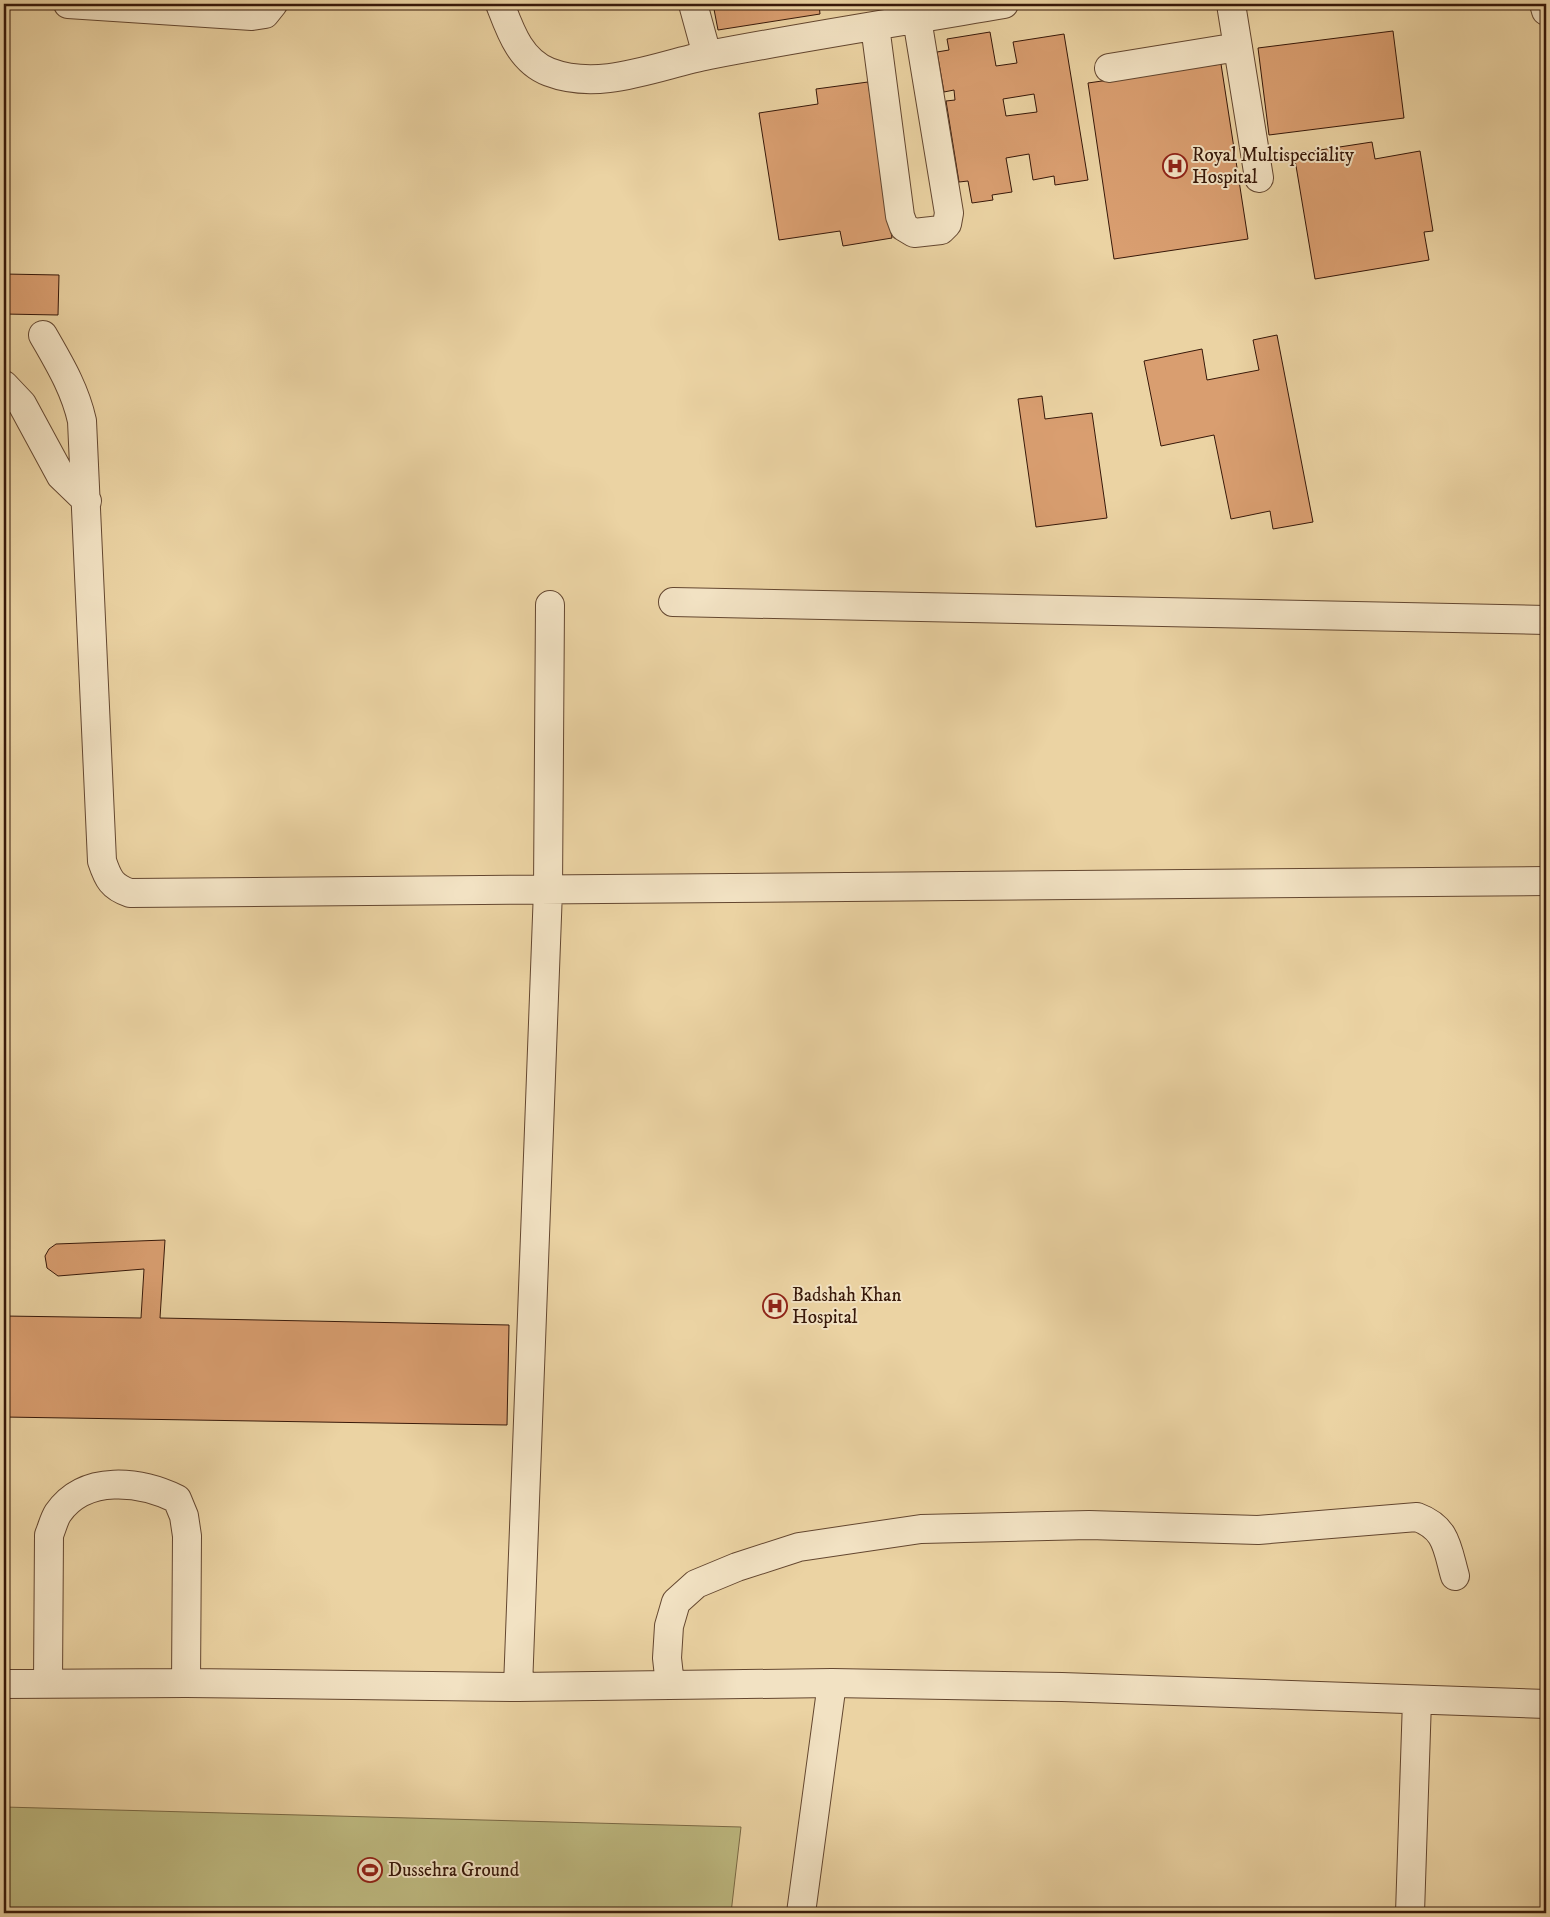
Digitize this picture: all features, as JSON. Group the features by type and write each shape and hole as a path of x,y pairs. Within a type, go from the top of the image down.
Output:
{"street":[{"path":"68,4 252,16 265,14 273,4"},
{"path":"500,4 517,45 532,64 549,72 570,78 632,74 707,55 1004,4"},
{"path":"693,4 707,55"},
{"path":"1231,4 1259,178"},
{"path":"1544,4 1546,11"},
{"path":"875,26 900,216 904,227 914,233 941,230 947,224 949,213 917,19"},
{"path":"1109,68 1238,47"},
{"path":"43,335 68,378 78,402 83,434 87,502 88,581 102,861 108,880 118,889 130,893 1546,881"},
{"path":"4,385 22,404 61,476 87,502"},
{"path":"673,602 1546,620"},
{"path":"518,1686 548,890 550,605"},
{"path":"48,1682 49,1550 52,1528 57,1514 74,1497 100,1486 126,1484 158,1490 177,1499 184,1516 188,1536 186,1683"},
{"path":"670,1685 667,1658 669,1626 676,1602 696,1584 737,1567 799,1547 847,1539 921,1529 1089,1525 1258,1530 1417,1517 1430,1522 1443,1535 1455,1576"},
{"path":"4,1684 48,1682 518,1686 832,1683 1062,1686 1546,1704"},
{"path":"801,1913 832,1683"},
{"path":"1410,1913 1417,1700"}],"shaded area":[{"name":"Dussehra Ground","path":"4,1807 741,1827 731,1913 4,1913"}],"building":[{"path":"713,4 819,4 820,14 718,30"},
{"path":"1393,31 1404,118 1269,135 1258,48"},
{"path":"990,32 996,66 1017,63 1013,42 1064,34 1088,180 1055,185 1054,176 1033,180 1029,154 1006,158 1012,192 992,195 993,200 972,203 968,181 959,182 946,101 955,100 954,90 944,92 937,52 949,50 947,39","holes":["1034,94 1037,112 1006,116 1003,99"]},
{"path":"1221,64 1248,239 1114,259 1088,83"},
{"path":"868,82 892,238 843,246 840,231 779,240 759,113 818,104 816,89"},
{"path":"1372,142 1375,159 1420,151 1433,231 1424,232 1429,260 1315,279 1294,154"},
{"path":"4,274 59,275 58,315 4,314"},
{"path":"1277,335 1313,522 1273,529 1270,511 1231,519 1214,435 1161,446 1144,361 1202,349 1207,380 1259,370 1253,340"},
{"path":"1042,396 1045,419 1092,413 1107,518 1036,527 1018,399"},
{"path":"165,1240 160,1318 509,1325 507,1425 4,1417 4,1316 141,1318 144,1269 58,1276 47,1268 45,1256 49,1249 56,1244"},
{"path":"1469,1911 1469,1913 1431,1913 1431,1912"}],"place":[{"name":"Royal Multispeciality Hospital","path":"1175,166"},
{"name":"Badshah Khan Hospital","path":"775,1306"},
{"name":"Dussehra Ground","path":"370,1870"}]}
